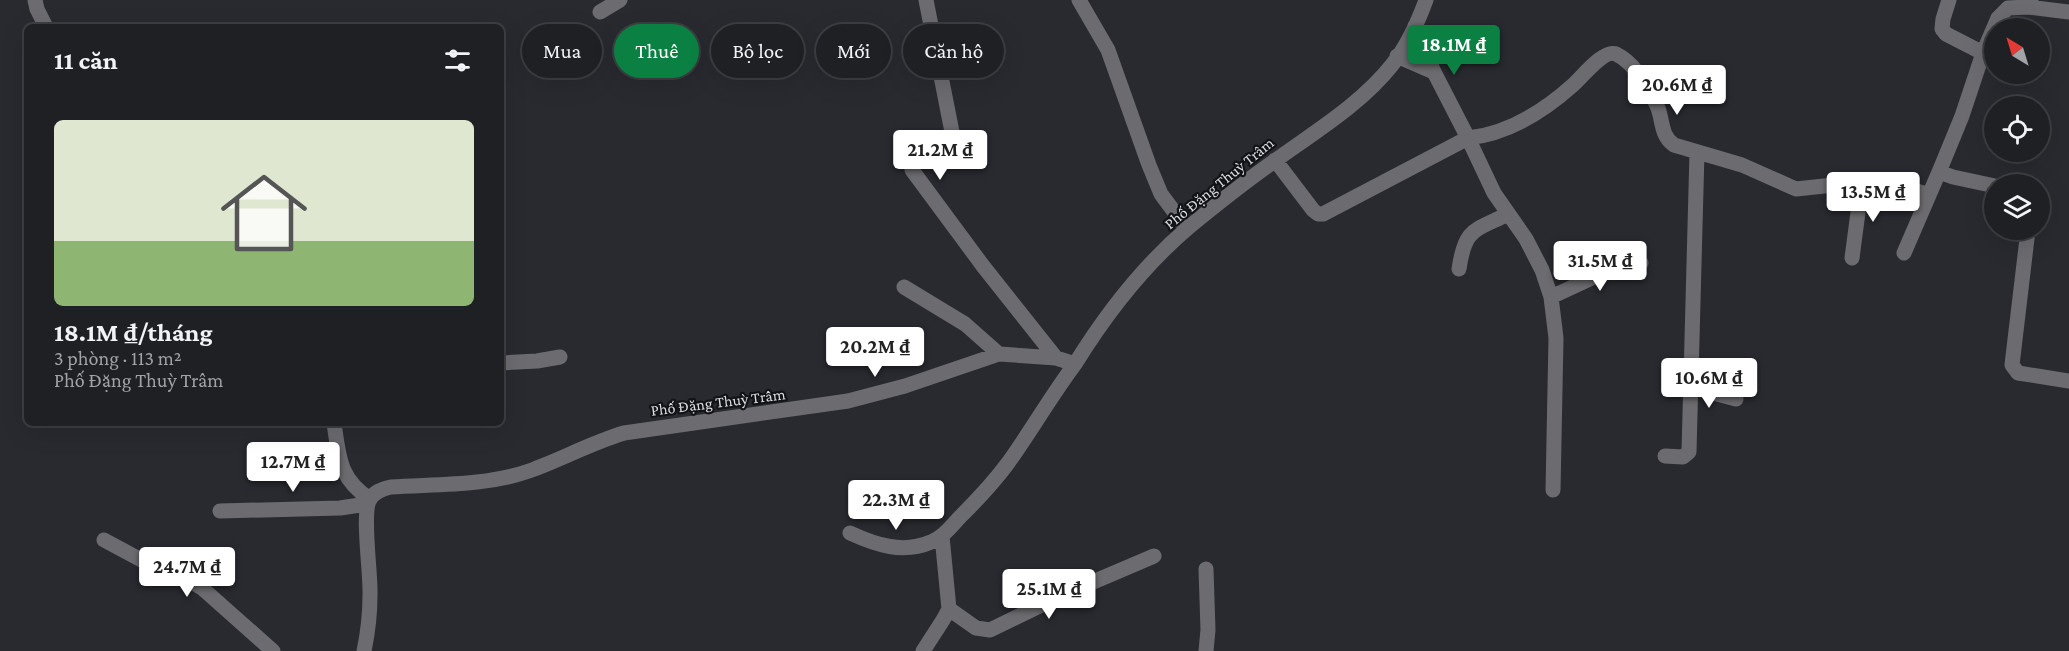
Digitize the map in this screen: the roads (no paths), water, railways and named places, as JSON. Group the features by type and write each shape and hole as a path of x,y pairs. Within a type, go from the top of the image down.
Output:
{"street":[{"path":"35,0 44,24"},
{"path":"600,12 620,0"},
{"path":"926,0 953,137 951,143 914,160 912,170 983,266 1056,358"},
{"path":"1079,0 1108,50 1161,194 1187,229"},
{"name":"Phố Đặng Thuỳ Trâm","path":"220,512 340,508 369,502 379,490 391,487 476,482 510,476 529,471 591,444 624,433 848,401 905,386 999,354 1056,358 1075,364 1091,338 1129,288 1187,229 1275,160 1352,104 1377,81 1397,57 1415,26 1426,0"},
{"path":"1949,0 1942,19 1942,29 1946,34 1983,53"},
{"path":"1904,253 1962,116 1983,53 1998,18 2008,8 2030,3 2069,12"},
{"path":"1415,26 1434,72 1494,193 1526,239 1542,270 1551,297 1556,338 1553,490"},
{"path":"1275,160 1313,210 1318,214 1323,214 1468,138 1487,136 1515,125 1549,104 1601,58 1611,53 1616,54 1628,64 1647,88 1657,106 1664,132 1674,145 1742,165 1797,189 1862,182 1898,185 1929,195"},
{"path":"1397,57 1434,72"},
{"path":"1665,456 1683,457 1689,452 1697,152"},
{"path":"1939,172 1984,184"},
{"path":"1851,258 1862,182"},
{"path":"1459,269 1462,249 1470,235 1508,213"},
{"path":"2027,240 2012,365 2018,373 2069,381"},
{"path":"1551,297 1609,270 1641,263"},
{"path":"904,287 964,324 999,354"},
{"path":"504,363 560,357"},
{"path":"850,533 873,543 899,548 931,542 942,536 1007,465 1075,364"},
{"path":"1690,387 1736,399"},
{"path":"334,426 340,461 347,479 369,502 370,594 364,651"},
{"path":"923,651 949,609 942,536"},
{"path":"104,540 202,588 273,651"},
{"path":"949,609 976,628 990,630 1058,597 1154,556"},
{"path":"1206,569 1208,630 1206,651"}]}
